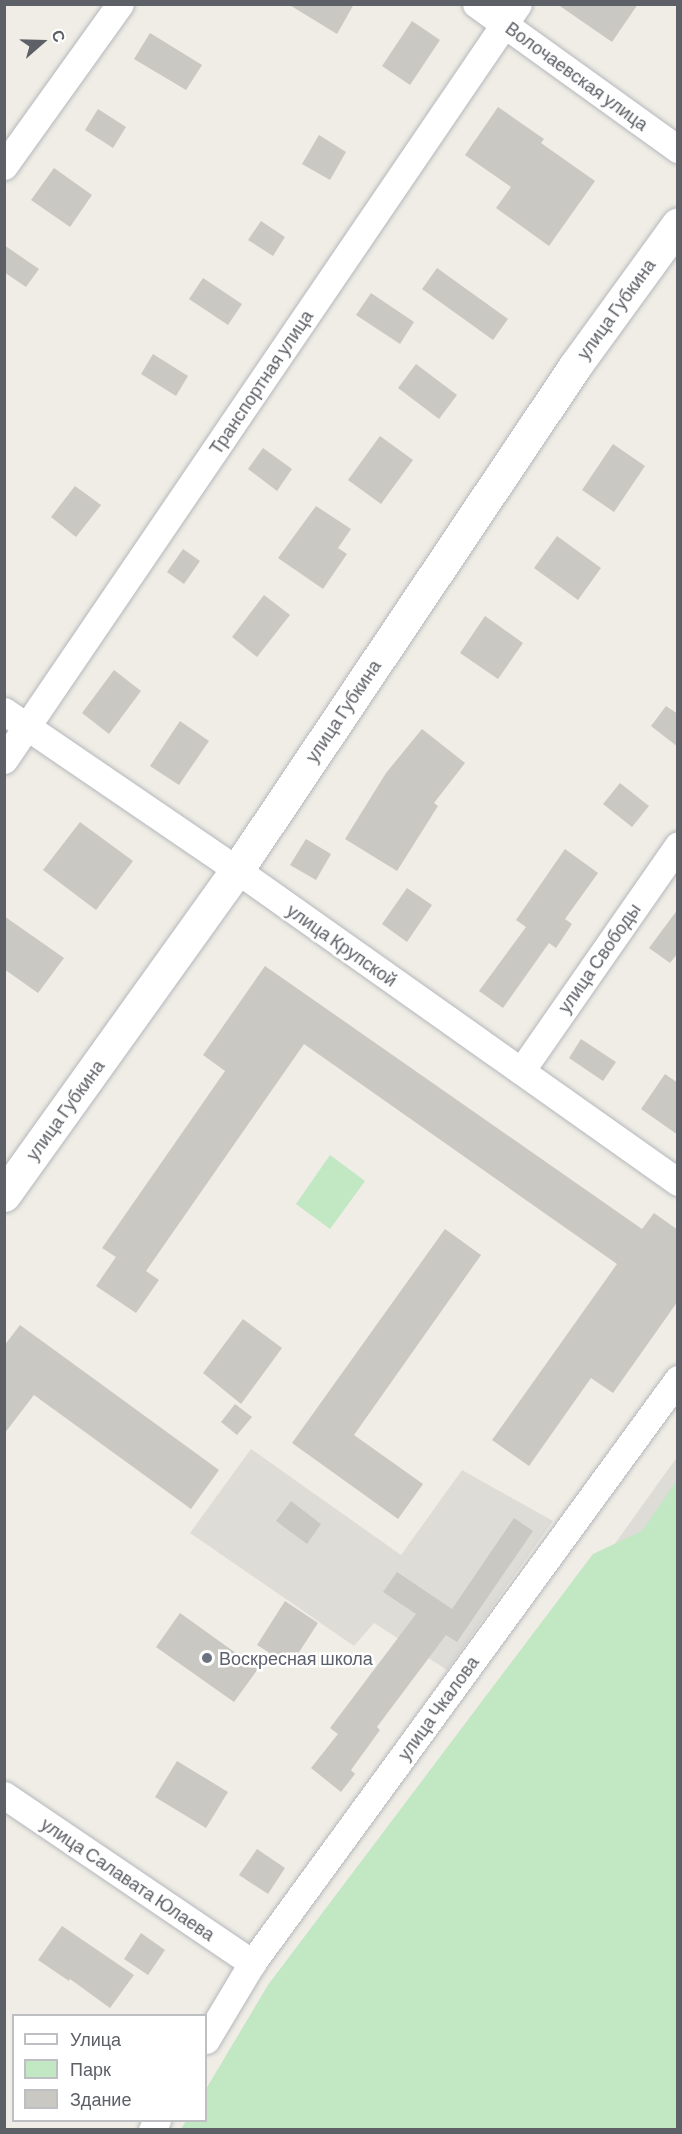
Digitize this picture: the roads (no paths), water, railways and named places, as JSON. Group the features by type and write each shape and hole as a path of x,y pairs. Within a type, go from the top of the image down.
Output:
{"main road":[{"name":"улица Губкина","path":"4,1195 237,870 569,376 678,224"}],"street":[{"path":"4,166 120,4"},
{"name":"Волочаевская улица","path":"476,4 511,14 678,149"},
{"name":"Транспортная улица","path":"4,760 511,14"},
{"name":"улица Крупской","path":"4,711 237,870 678,1182"},
{"name":"улица Свободы","path":"521,1071 678,845"},
{"name":"улица Чкалова","path":"207,2038 252,1963 678,1379"},
{"name":"улица Салавата Юлаева","path":"4,1794 252,1963"}],"place":[{"name":"Воскресная школа","path":"207,1658"}]}
